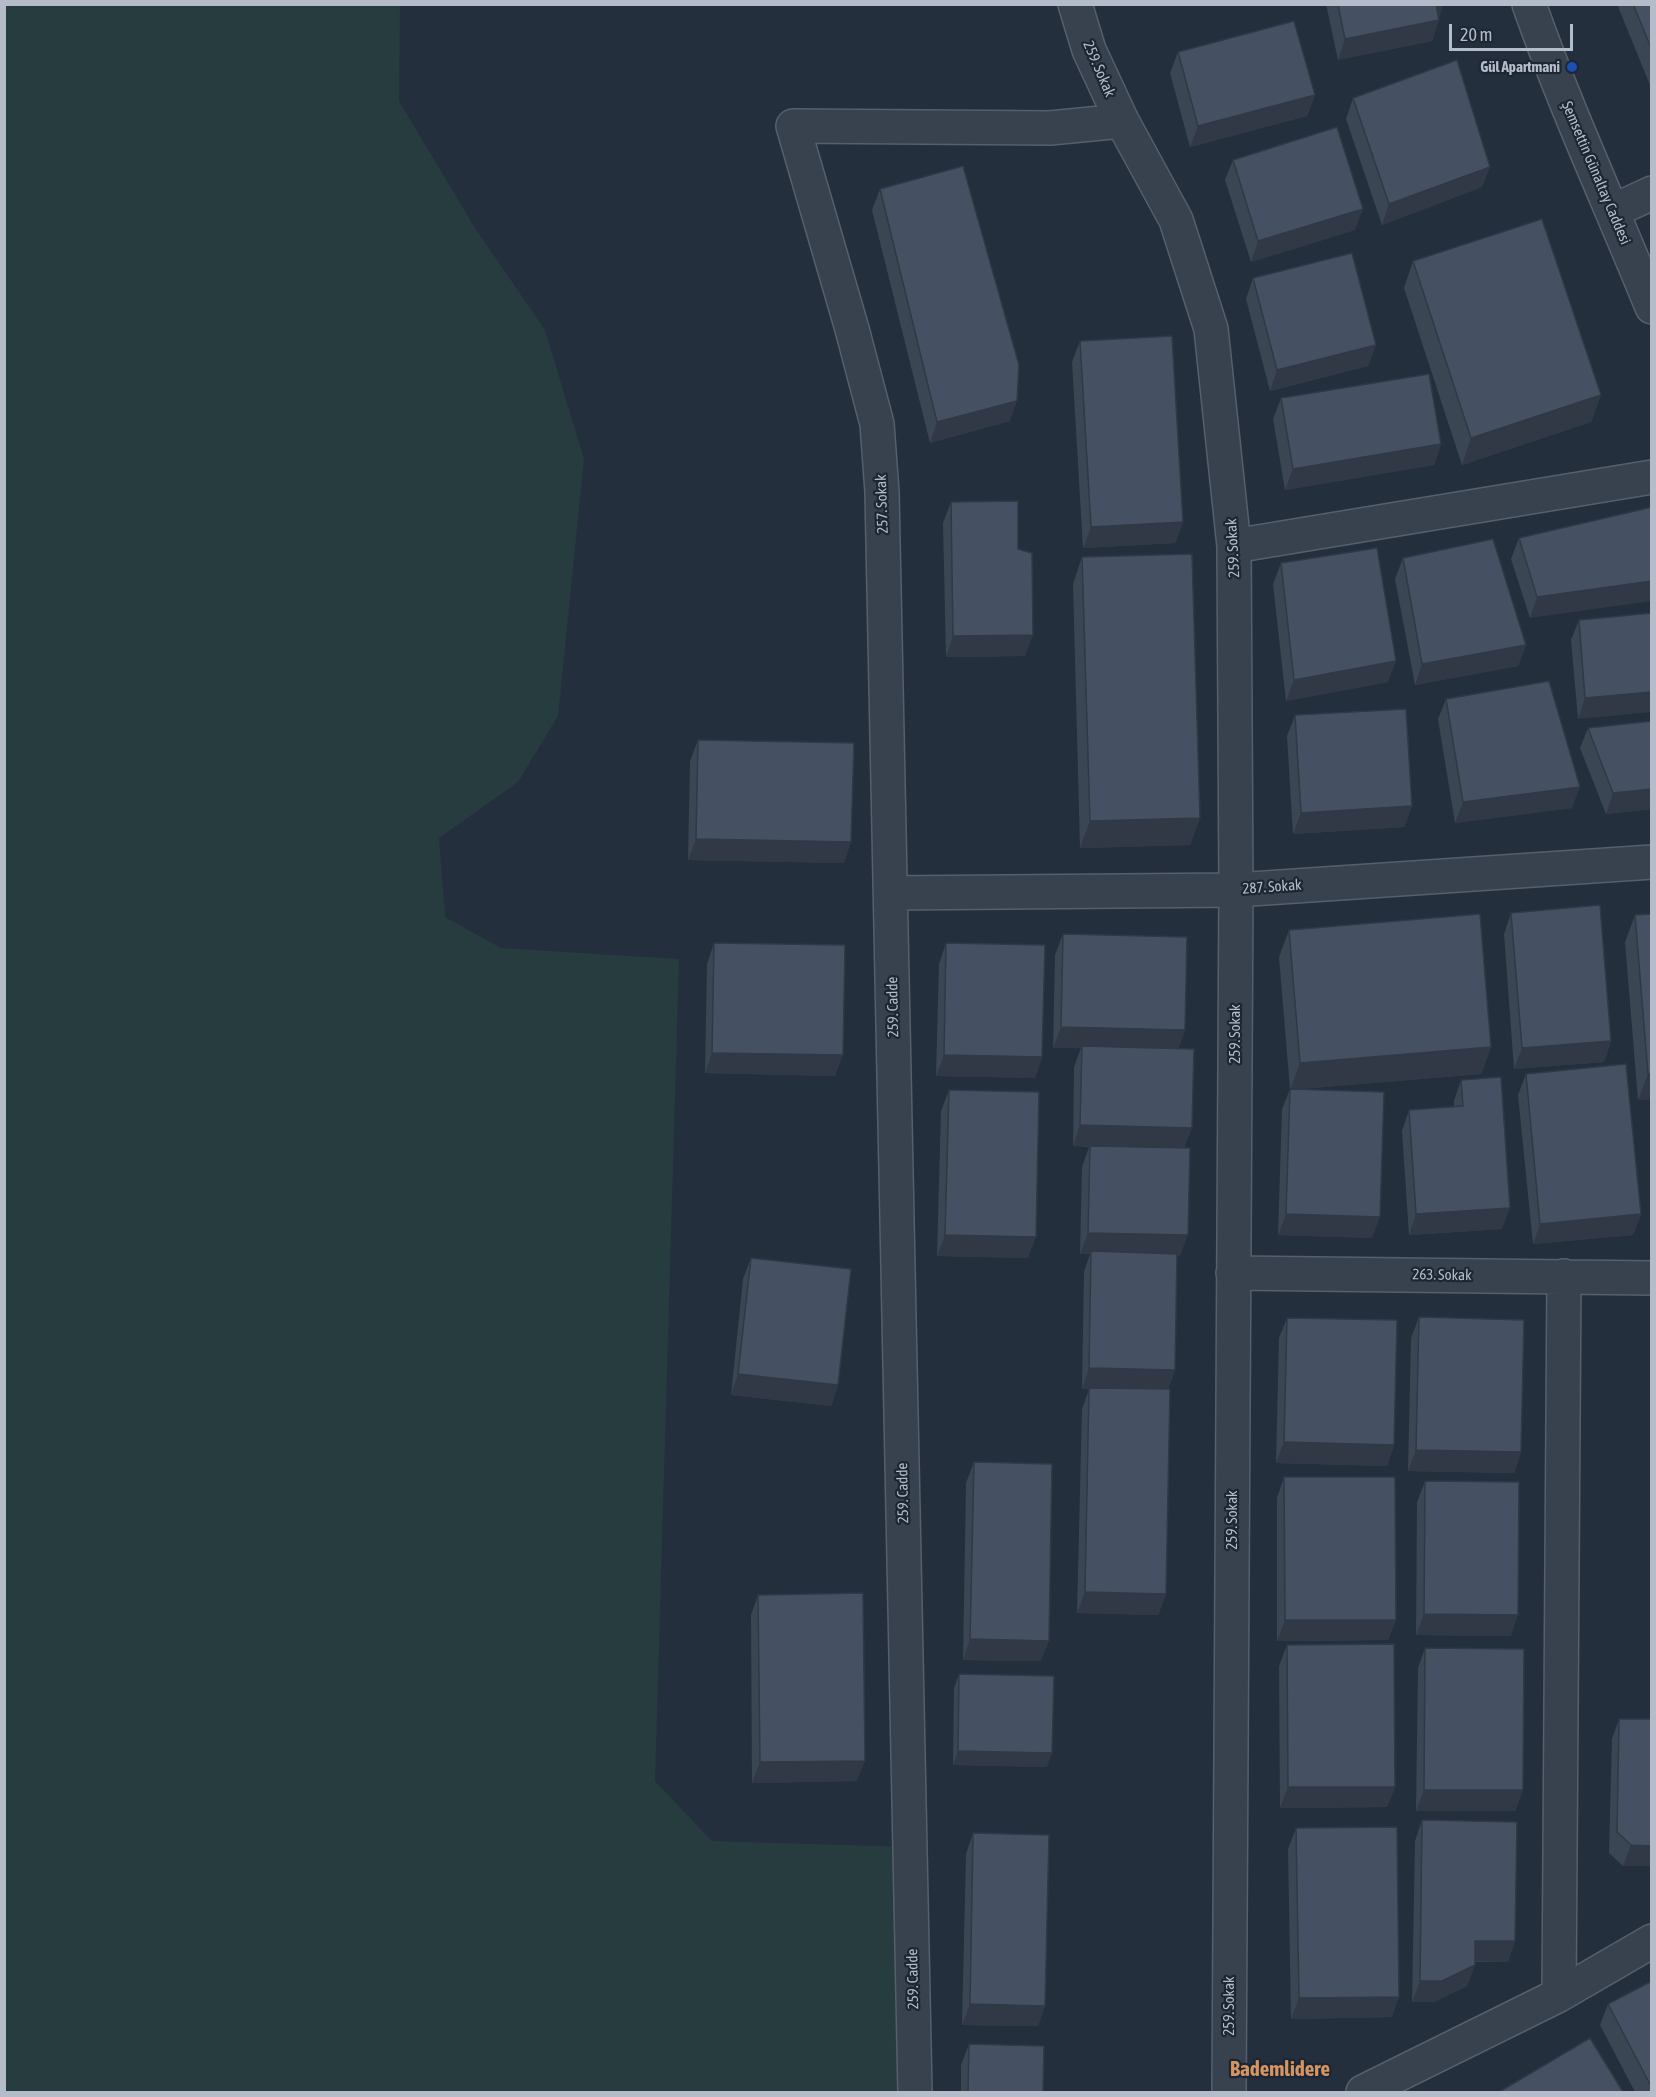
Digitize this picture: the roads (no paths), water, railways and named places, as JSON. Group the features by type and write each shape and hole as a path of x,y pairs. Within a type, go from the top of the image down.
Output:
{"street":[{"name":"259. Sokak","path":"1076,4 1089,50 1122,121 1176,220 1211,329 1234,546 1236,890 1228,2092"},
{"name":"Şemsettin Günaltay Caddesi","path":"1529,4 1552,71 1652,307"},
{"name":"257. Sokak","path":"891,893 882,492 877,424 849,318 793,126 1050,128 1122,121"},
{"path":"1613,211 1652,193"},
{"path":"1234,546 1652,477"},
{"name":"287. Sokak","path":"891,893 1236,890 1652,862"},
{"name":"259. Cadde","path":"891,893 915,2092"},
{"name":"263. Sokak","path":"1233,1273 1652,1278"},
{"path":"1559,1995 1564,1276"},
{"path":"1363,2092 1559,1995 1652,1941"}],"place":[{"name":"Gül Apartmani","path":"1572,67"}],"district":[{"name":"Bademlidere","path":"1280,2069"}]}
